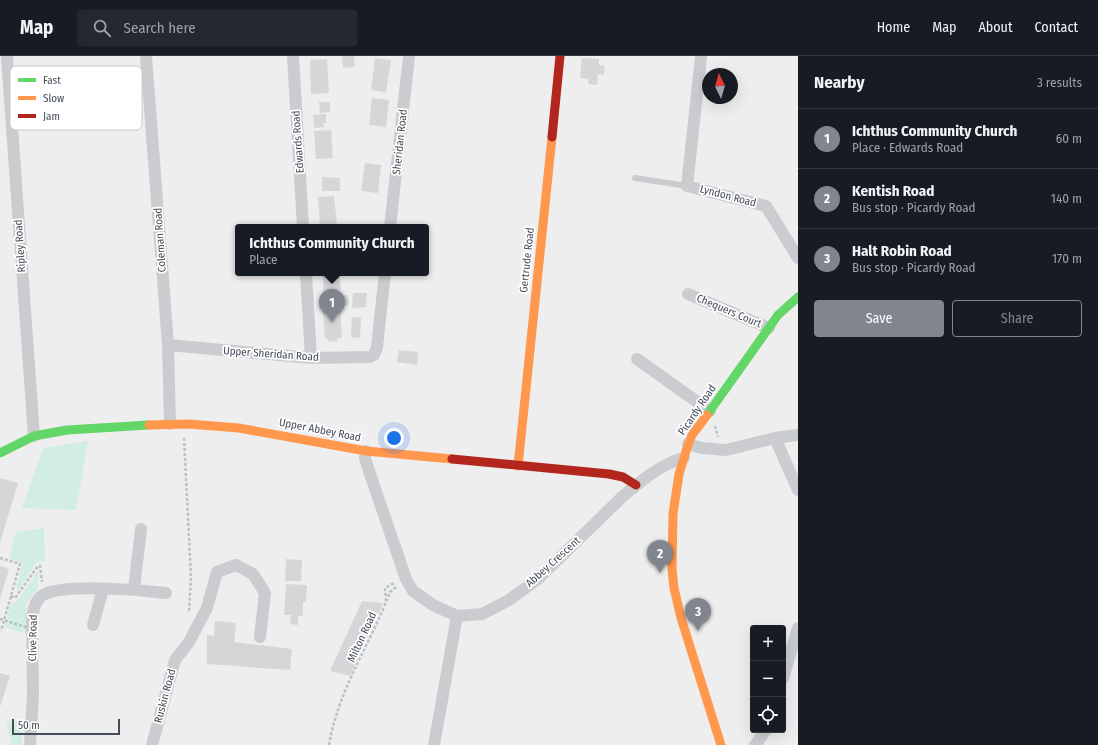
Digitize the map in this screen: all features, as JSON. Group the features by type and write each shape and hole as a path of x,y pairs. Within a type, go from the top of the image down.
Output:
{"street":[{"name":"Ripley Road","path":"7,56 10,98"},
{"name":"Coleman Road","path":"146,56 168,345 170,424"},
{"name":"Edwards Road","path":"293,56 303,224"},
{"name":"Sheridan Road","path":"390,224 409,56"},
{"name":"Gertrude Road","path":"518,466 560,56"},
{"name":"Lyndon Road","path":"701,56 687,186 766,206 798,258"},
{"name":"Ripley Road","path":"12,130 34,436"},
{"path":"306,276 311,358"},
{"name":"Upper Sheridan Road","path":"168,345 311,358 365,357 374,355 377,347 385,276"},
{"name":"Chequers Court","path":"688,294 769,328"},
{"name":"Picardy Road","path":"720,745 683,624 673,578 672,556 674,501 679,472 688,444 698,426 710,412 778,315 798,297"},
{"path":"637,359 710,412"},
{"name":"Upper Abbey Road","path":"0,452 34,436 75,429 188,424 239,428 366,451 609,474 623,477 636,485"},
{"path":"688,444 702,448 726,450 775,438 798,435"},
{"path":"775,438 798,490"},
{"name":"Abbey Crescent","path":"366,451 365,458 368,468 406,579 413,590 423,598 433,605 457,616 482,614 515,596 538,579 636,485 666,464 684,458"},
{"path":"134,590 141,529"},
{"name":"Ruskin Road","path":"152,745 174,660 189,642 207,608 217,572 236,565 253,574 265,593 260,637"},
{"path":"93,625 103,589"},
{"path":"44,595 56,591 103,589 166,593"},
{"name":"Clive Road","path":"30,745 32,695 32,617 34,606 44,595"},
{"path":"434,745 457,616"},
{"path":"786,668 798,628"},
{"path":"755,745 764,733"}],"lane":[{"path":"635,178 687,186"}],"path":[{"path":"715,424 718,438 723,441"},
{"path":"184,434 191,577 189,614"},
{"path":"0,558 20,564 1,631"},
{"path":"11,596 15,598 38,566 40,566 44,595"},
{"path":"386,603 385,588 390,584"},
{"path":"386,603 390,592 398,586"},
{"name":"Milton Road","path":"329,745 334,720 343,697 386,603"},
{"path":"0,619 32,629"}],"green space":[{"path":"88,441 76,510 22,508 43,448"},
{"path":"44,528 45,561 37,562 19,589 16,588 23,563 9,558 16,532"},
{"path":"38,571 38,589 26,605 26,634 4,627 12,602 16,603"},
{"path":"8,720 22,724 22,745 12,745 7,728"}],"building":[{"path":"342,56 354,56 355,67 343,68"},
{"path":"375,58 391,60 386,92 371,90"},
{"path":"582,58 599,59 599,65 605,66 604,75 598,74 597,85 588,84 589,79 580,78"},
{"path":"327,59 329,93 311,94 310,60"},
{"path":"372,98 389,100 386,127 369,125"},
{"path":"319,102 330,102 330,112 320,113"},
{"path":"326,114 326,123 323,123 324,127 314,128 313,115"},
{"path":"331,130 333,158 316,159 314,131"},
{"path":"365,163 381,165 378,193 361,191"},
{"path":"322,177 340,178 340,191 322,191"},
{"path":"334,196 337,224 320,224 318,197"},
{"path":"322,276 339,276 341,290 324,292"},
{"path":"353,293 367,293 366,307 352,308"},
{"path":"348,295 349,305 340,305 342,338 337,338 338,341 328,342 329,339 325,339 322,297"},
{"path":"352,317 361,318 360,338 351,337"},
{"path":"399,350 418,352 417,365 397,362"},
{"path":"0,478 18,483 0,543"},
{"path":"286,559 302,560 301,581 285,581"},
{"path":"0,566 9,569 0,599"},
{"path":"286,584 307,585 306,602 303,602 303,616 298,616 298,625 290,624 291,615 284,615"},
{"path":"362,601 383,603 350,676 330,671"},
{"path":"215,621 236,623 234,642 292,649 290,670 207,664 207,635 214,636"},
{"path":"0,673 10,676 0,707"}],"traffic: fast":[{"path":"707,415 778,315 798,297"},
{"path":"0,453 34,436 67,430 149,425"}],"traffic: slow":[{"path":"518,466 552,137"},
{"path":"707,415 692,435 679,474 673,514 672,569 674,588 681,618 721,745"},
{"path":"149,425 188,424 239,428 366,451 452,459"}],"traffic: jam":[{"path":"552,137 560,56"},
{"path":"452,459 609,474 623,477 636,485"}],"place":[{"name":"Ichthus Community Church","path":"332,322"},
{"name":"Kentish Road","path":"660,573"},
{"name":"Halt Robin Road","path":"698,631"}]}
